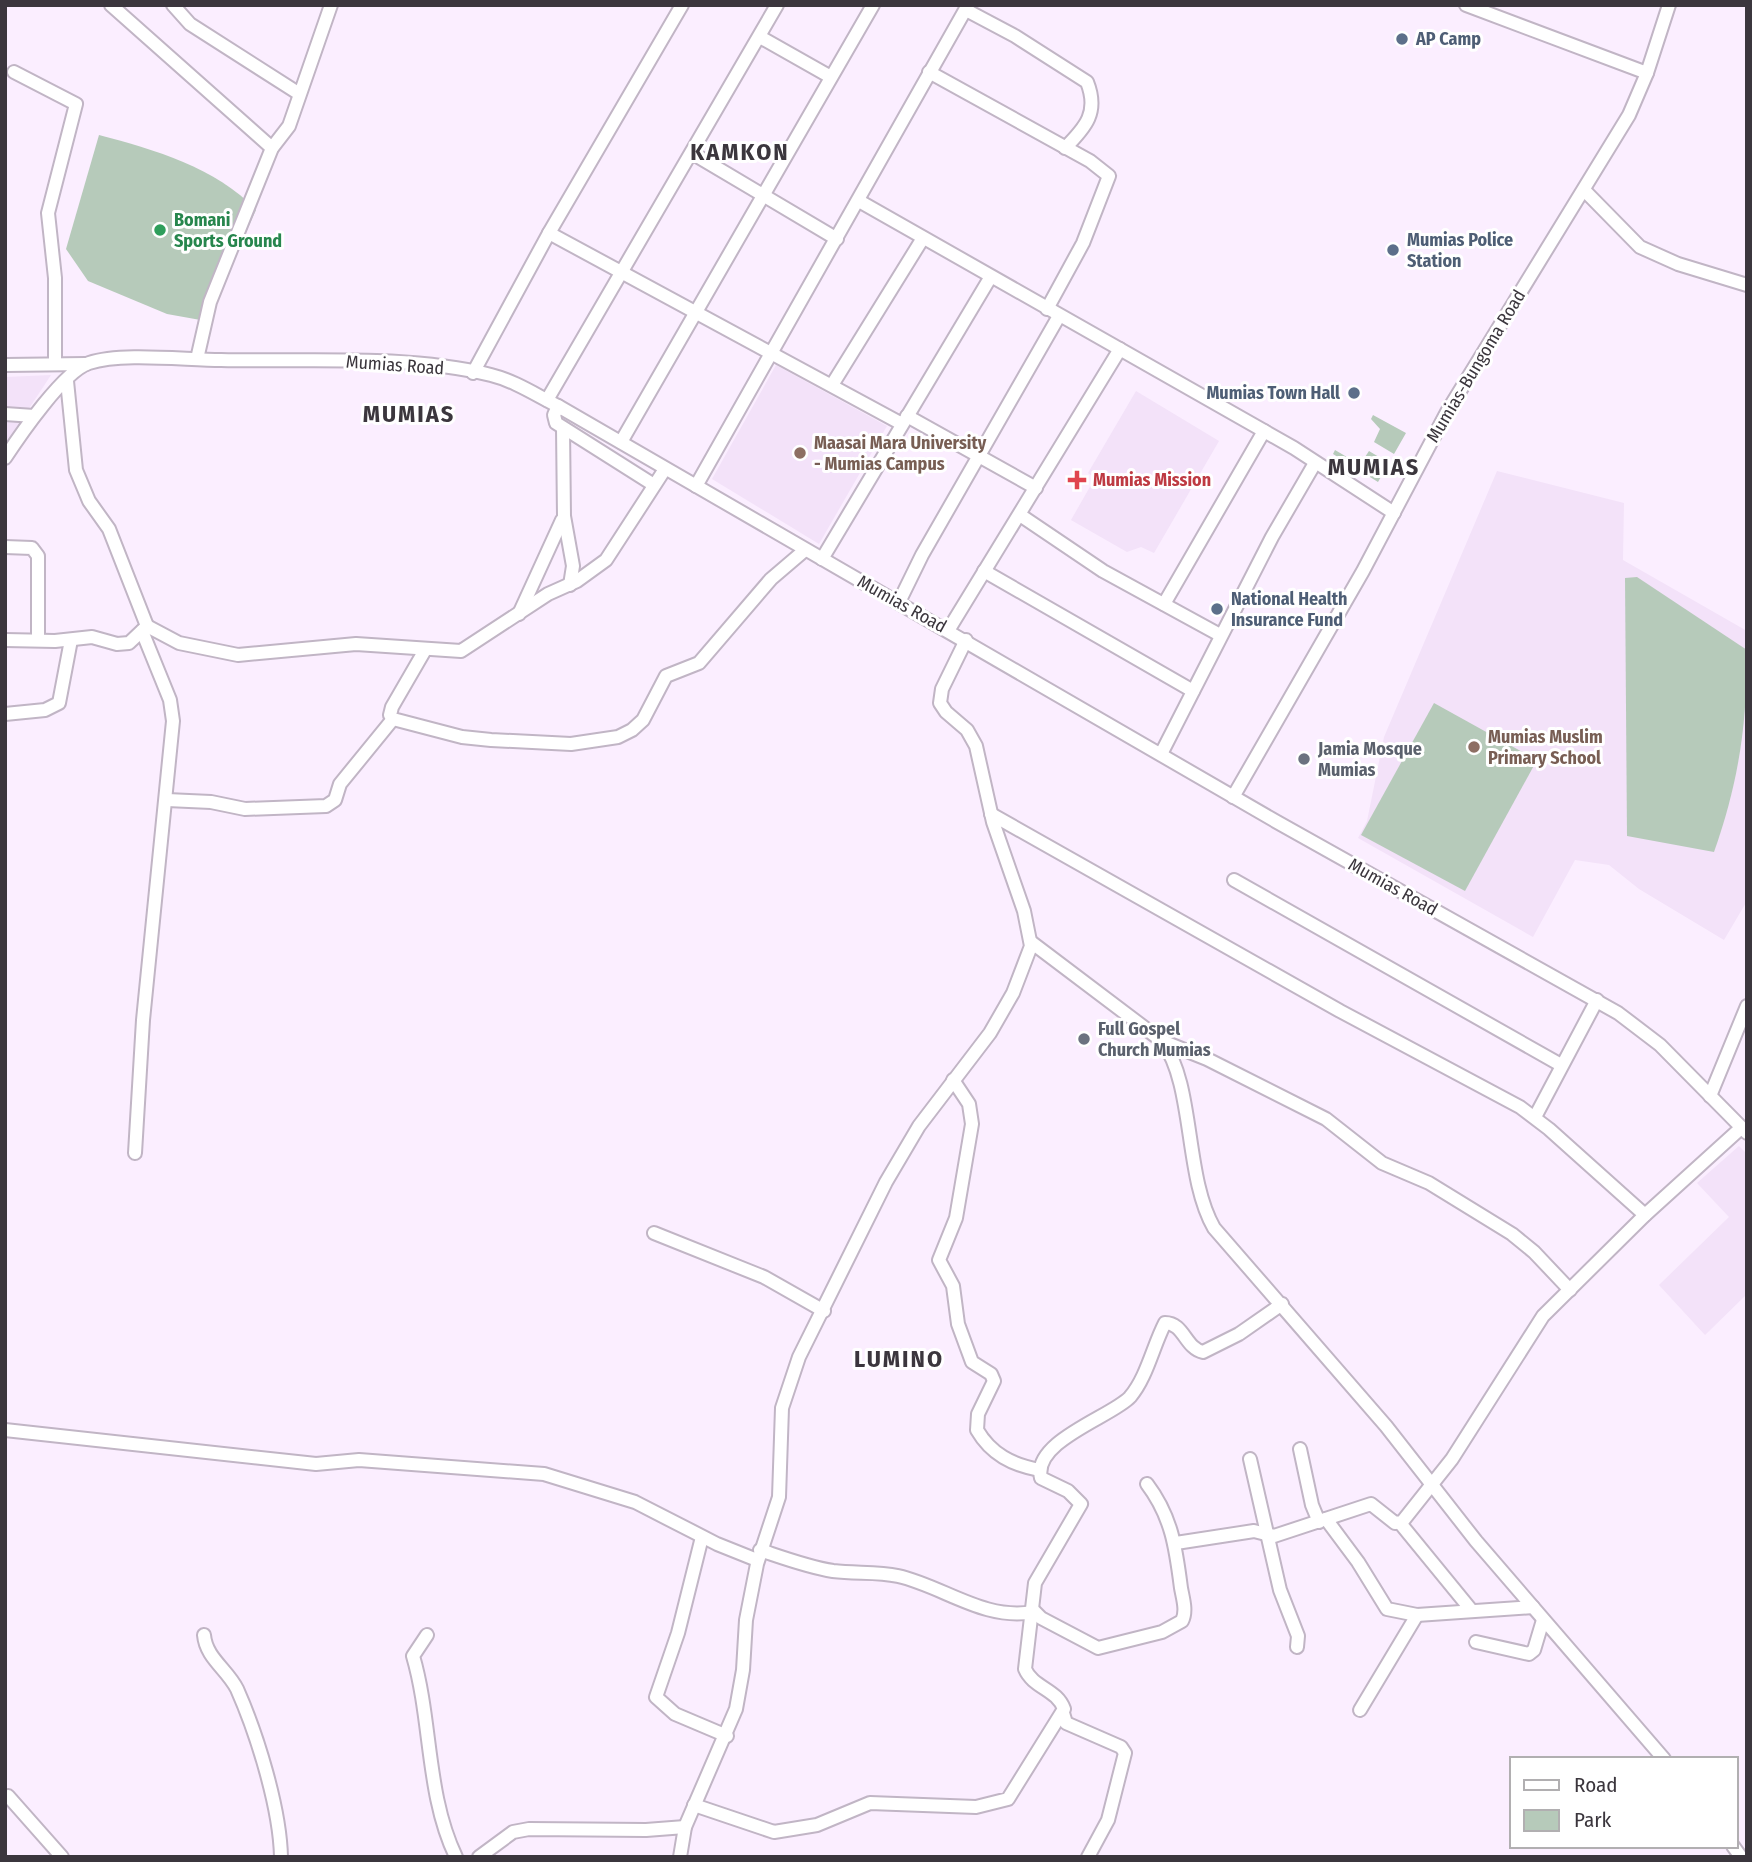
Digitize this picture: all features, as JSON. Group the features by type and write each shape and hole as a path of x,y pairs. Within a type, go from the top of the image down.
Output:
{"street":[{"path":"111,5 272,148"},
{"path":"173,5 190,24 298,93"},
{"path":"197,359 210,302 272,148 289,126 298,93 331,5"},
{"path":"473,373 550,233 682,5"},
{"path":"654,485 563,428 554,420 552,403 623,271 777,5"},
{"path":"621,442 829,76 873,5"},
{"path":"1466,5 1647,73"},
{"name":"Mumias-Bungoma Road","path":"1233,797 1394,513 1447,412 1585,191 1629,115 1647,73 1669,5"},
{"path":"696,486 967,8 1087,82 1093,99 1091,117 1065,148"},
{"path":"760,37 829,76"},
{"path":"14,72 76,104 48,213 55,278 55,363"},
{"path":"929,72 1097,165 1110,179 1083,243 1046,309"},
{"path":"692,153 837,239"},
{"path":"1585,191 1640,247 1678,264 1747,285"},
{"path":"859,201 990,278 1264,431 1394,513"},
{"path":"550,233 832,385 979,456 1036,488"},
{"path":"832,385 923,238"},
{"path":"822,559 990,278"},
{"path":"899,602 1059,316"},
{"path":"949,629 1120,349"},
{"name":"Mumias Road","path":"5,365 86,364 144,358 364,361 414,364 510,382 552,403 805,550 949,629 1233,797 1597,1000 1649,1035 1744,1131"},
{"path":"5,458 34,416 86,364"},
{"path":"67,381 76,470 89,501 116,545 172,711 167,800 143,1020 135,1153"},
{"path":"5,414 34,416"},
{"path":"563,428 564,516 573,566 570,585"},
{"path":"1164,604 1264,431"},
{"path":"1161,754 1220,635 1315,463"},
{"path":"144,629 179,643 239,655 356,644 447,653 467,649 483,634 519,615 548,594 570,585 606,560 665,469"},
{"path":"1020,515 1093,565 1220,635"},
{"path":"519,615 564,516"},
{"path":"5,547 32,548 38,556 38,640"},
{"path":"425,650 392,707 390,715 393,719 462,737 491,740 571,744 618,737 643,720 666,676 699,663 771,579 805,550"},
{"path":"984,571 1193,691"},
{"path":"5,640 71,640 92,637 117,644 129,643 144,629"},
{"path":"5,714 45,710 59,703 71,640"},
{"path":"680,1857 685,1828 727,1736 740,1690 746,1620 759,1555 779,1497 780,1431 785,1397 799,1357 886,1182 919,1126 990,1033 1006,1006 1028,955 1031,942 991,814 974,741 940,703 942,689 966,640"},
{"path":"167,800 211,802 244,809 327,806 335,800 340,784 393,719"},
{"path":"991,814 1535,1117 1645,1215"},
{"path":"1234,880 1561,1065"},
{"path":"1031,942 1162,1041 1207,1059 1325,1119 1382,1163 1429,1183 1512,1234 1534,1252 1570,1290"},
{"path":"1535,1117 1597,1000"},
{"path":"1710,1096 1747,1006"},
{"path":"1162,1041 1175,1065 1208,1216 1230,1248 1282,1304 1543,1620 1662,1757"},
{"path":"953,1080 972,1110 972,1124 956,1218 939,1260 953,1286 958,1324 972,1362 991,1374 994,1381 978,1414 977,1430 993,1452 1012,1463 1040,1470"},
{"path":"1400,1523 1452,1459 1527,1336 1645,1215 1744,1131"},
{"path":"654,1233 764,1277 824,1311"},
{"path":"1040,1470 1069,1434 1131,1395 1165,1323 1177,1326 1192,1348 1203,1352 1239,1334 1282,1304"},
{"path":"5,1430 316,1464 359,1460 544,1474 635,1502 702,1537 759,1555 835,1571 903,1577 961,1601 1016,1614 1033,1611"},
{"path":"1300,1449 1312,1505 1358,1562 1384,1608 1417,1615 1533,1608"},
{"path":"1250,1459 1286,1612 1298,1636 1297,1647"},
{"path":"1040,1470 1044,1480 1068,1491 1081,1504 1039,1574 1032,1596 1033,1611 1025,1671 1032,1681 1063,1705 1066,1723 1125,1751 1108,1820 1088,1857"},
{"path":"1033,1611 1096,1648 1169,1629 1182,1622 1184,1616 1176,1543 1159,1502 1147,1484"},
{"path":"1176,1543 1254,1531 1274,1536 1373,1504 1400,1523 1472,1611"},
{"path":"702,1537 678,1633 656,1696 675,1714 727,1736"},
{"path":"1360,1710 1417,1615"},
{"path":"1476,1642 1529,1654 1534,1650 1543,1620"},
{"path":"204,1635 207,1650 238,1692 268,1783 281,1857"},
{"path":"427,1636 413,1656 421,1683 426,1731 446,1837 456,1857"},
{"path":"694,1805 774,1832 817,1825 870,1803 976,1807 996,1803 1013,1793 1063,1713"},
{"path":"8,1796 62,1857"},
{"path":"479,1857 506,1836 529,1829 685,1828"}],"shaded area":[{"name":"Maasai Mara University - Mumias Campus","path":"776,365 887,426 819,544 712,479"},
{"path":"51,375 5,445 5,377"},
{"path":"1136,391 1219,441 1154,553 1141,547 1127,552 1071,520 1095,478 1088,473"},
{"path":"1497,471 1624,503 1623,560 1747,631 1747,901 1724,940 1639,889 1609,865 1575,860 1533,937 1358,838 1367,821 1384,737"},
{"path":"1739,1146 1747,1154 1747,1294 1705,1335 1659,1285 1729,1217 1697,1183"}],"green space":[{"name":"Bomani Sports Ground","path":"99,135 183,162 223,183 256,210 206,321 167,314 88,281 66,249"},
{"path":"1373,415 1406,433 1394,454 1374,442 1380,429 1371,419"},
{"path":"1335,450 1352,460 1363,460 1369,451 1389,463 1378,482 1333,454"},
{"path":"1637,577 1747,650 1740,752 1730,801 1714,852 1627,836 1625,578"},
{"path":"1434,703 1537,760 1465,891 1361,835"}],"place":[{"name":"AP Camp","path":"1402,39"},
{"name":"Bomani Sports Ground","path":"160,230"},
{"name":"Mumias Police Station","path":"1393,250"},
{"name":"Mumias Town Hall","path":"1354,393"},
{"name":"Maasai Mara University - Mumias Campus","path":"800,453"},
{"name":"Mumias Mission","path":"1077,480"},
{"name":"National Health Insurance Fund","path":"1217,609"},
{"name":"Mumias Muslim Primary School","path":"1474,747"},
{"name":"Jamia Mosque Mumias","path":"1304,759"},
{"name":"Full Gospel Church Mumias","path":"1084,1039"}],"district":[{"name":"KAMKON","path":"740,152"},
{"name":"MUMIAS","path":"409,414"},
{"name":"MUMIAS","path":"1374,467"},
{"name":"LUMINO","path":"899,1359"}]}
